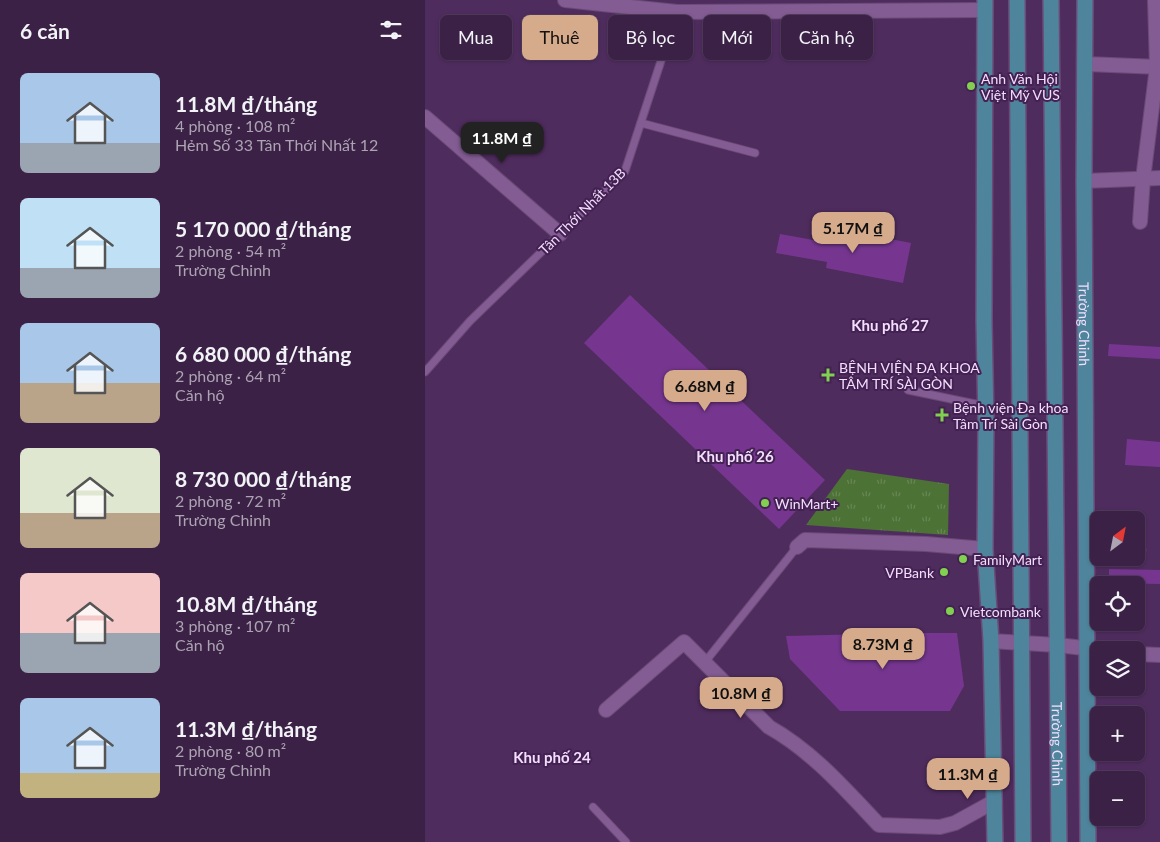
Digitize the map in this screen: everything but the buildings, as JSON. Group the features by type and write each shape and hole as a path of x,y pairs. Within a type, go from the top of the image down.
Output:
{"main road":[{"path":"1017,0 1023,842"},
{"name":"Trường Chinh","path":"1051,0 1059,842"},
{"name":"Trường Chinh","path":"1085,0 1084,181 1091,511"},
{"path":"985,5 985,549 991,641 995,842"},
{"name":"Trường Chinh","path":"1088,842 1087,647 1091,566"}],"street":[{"path":"565,0 677,6 985,5"},
{"path":"1140,222 1143,178 1158,67 1155,0"},
{"path":"1086,64 1158,67"},
{"path":"425,117 560,234"},
{"path":"1084,181 1160,178"},
{"path":"797,547 805,540 926,544 985,549"},
{"path":"991,641 1090,648"},
{"path":"606,710 684,642 769,727 782,734 834,776 879,825 940,827 955,823 995,801"},
{"path":"1145,654 1160,655"}],"lane":[{"name":"Tân Thới Nhất 13B","path":"425,372 471,321 625,171 677,6"},
{"path":"641,123 755,153"},
{"path":"908,390 986,406"},
{"path":"705,662 797,547"},
{"path":"593,807 626,842"}],"green space":[{"path":"847,469 949,484 948,535 806,525"}],"place":[{"name":"Anh Văn Hội Việt Mỹ VUS","path":"971,86"},
{"name":"BỆNH VIỆN ĐA KHOA TÂM TRÍ SÀI GÒN","path":"828,375"},
{"name":"Bệnh viện Đa khoa Tâm Trí Sài Gòn","path":"942,415"},
{"name":"WinMart+","path":"765,503"},
{"name":"FamilyMart","path":"963,559"},
{"name":"VPBank","path":"944,572"},
{"name":"Vietcombank","path":"950,611"}],"district":[{"name":"Khu phố 27","path":"890,325"},
{"name":"Khu phố 26","path":"735,456"},
{"name":"Khu phố 24","path":"552,757"}]}
